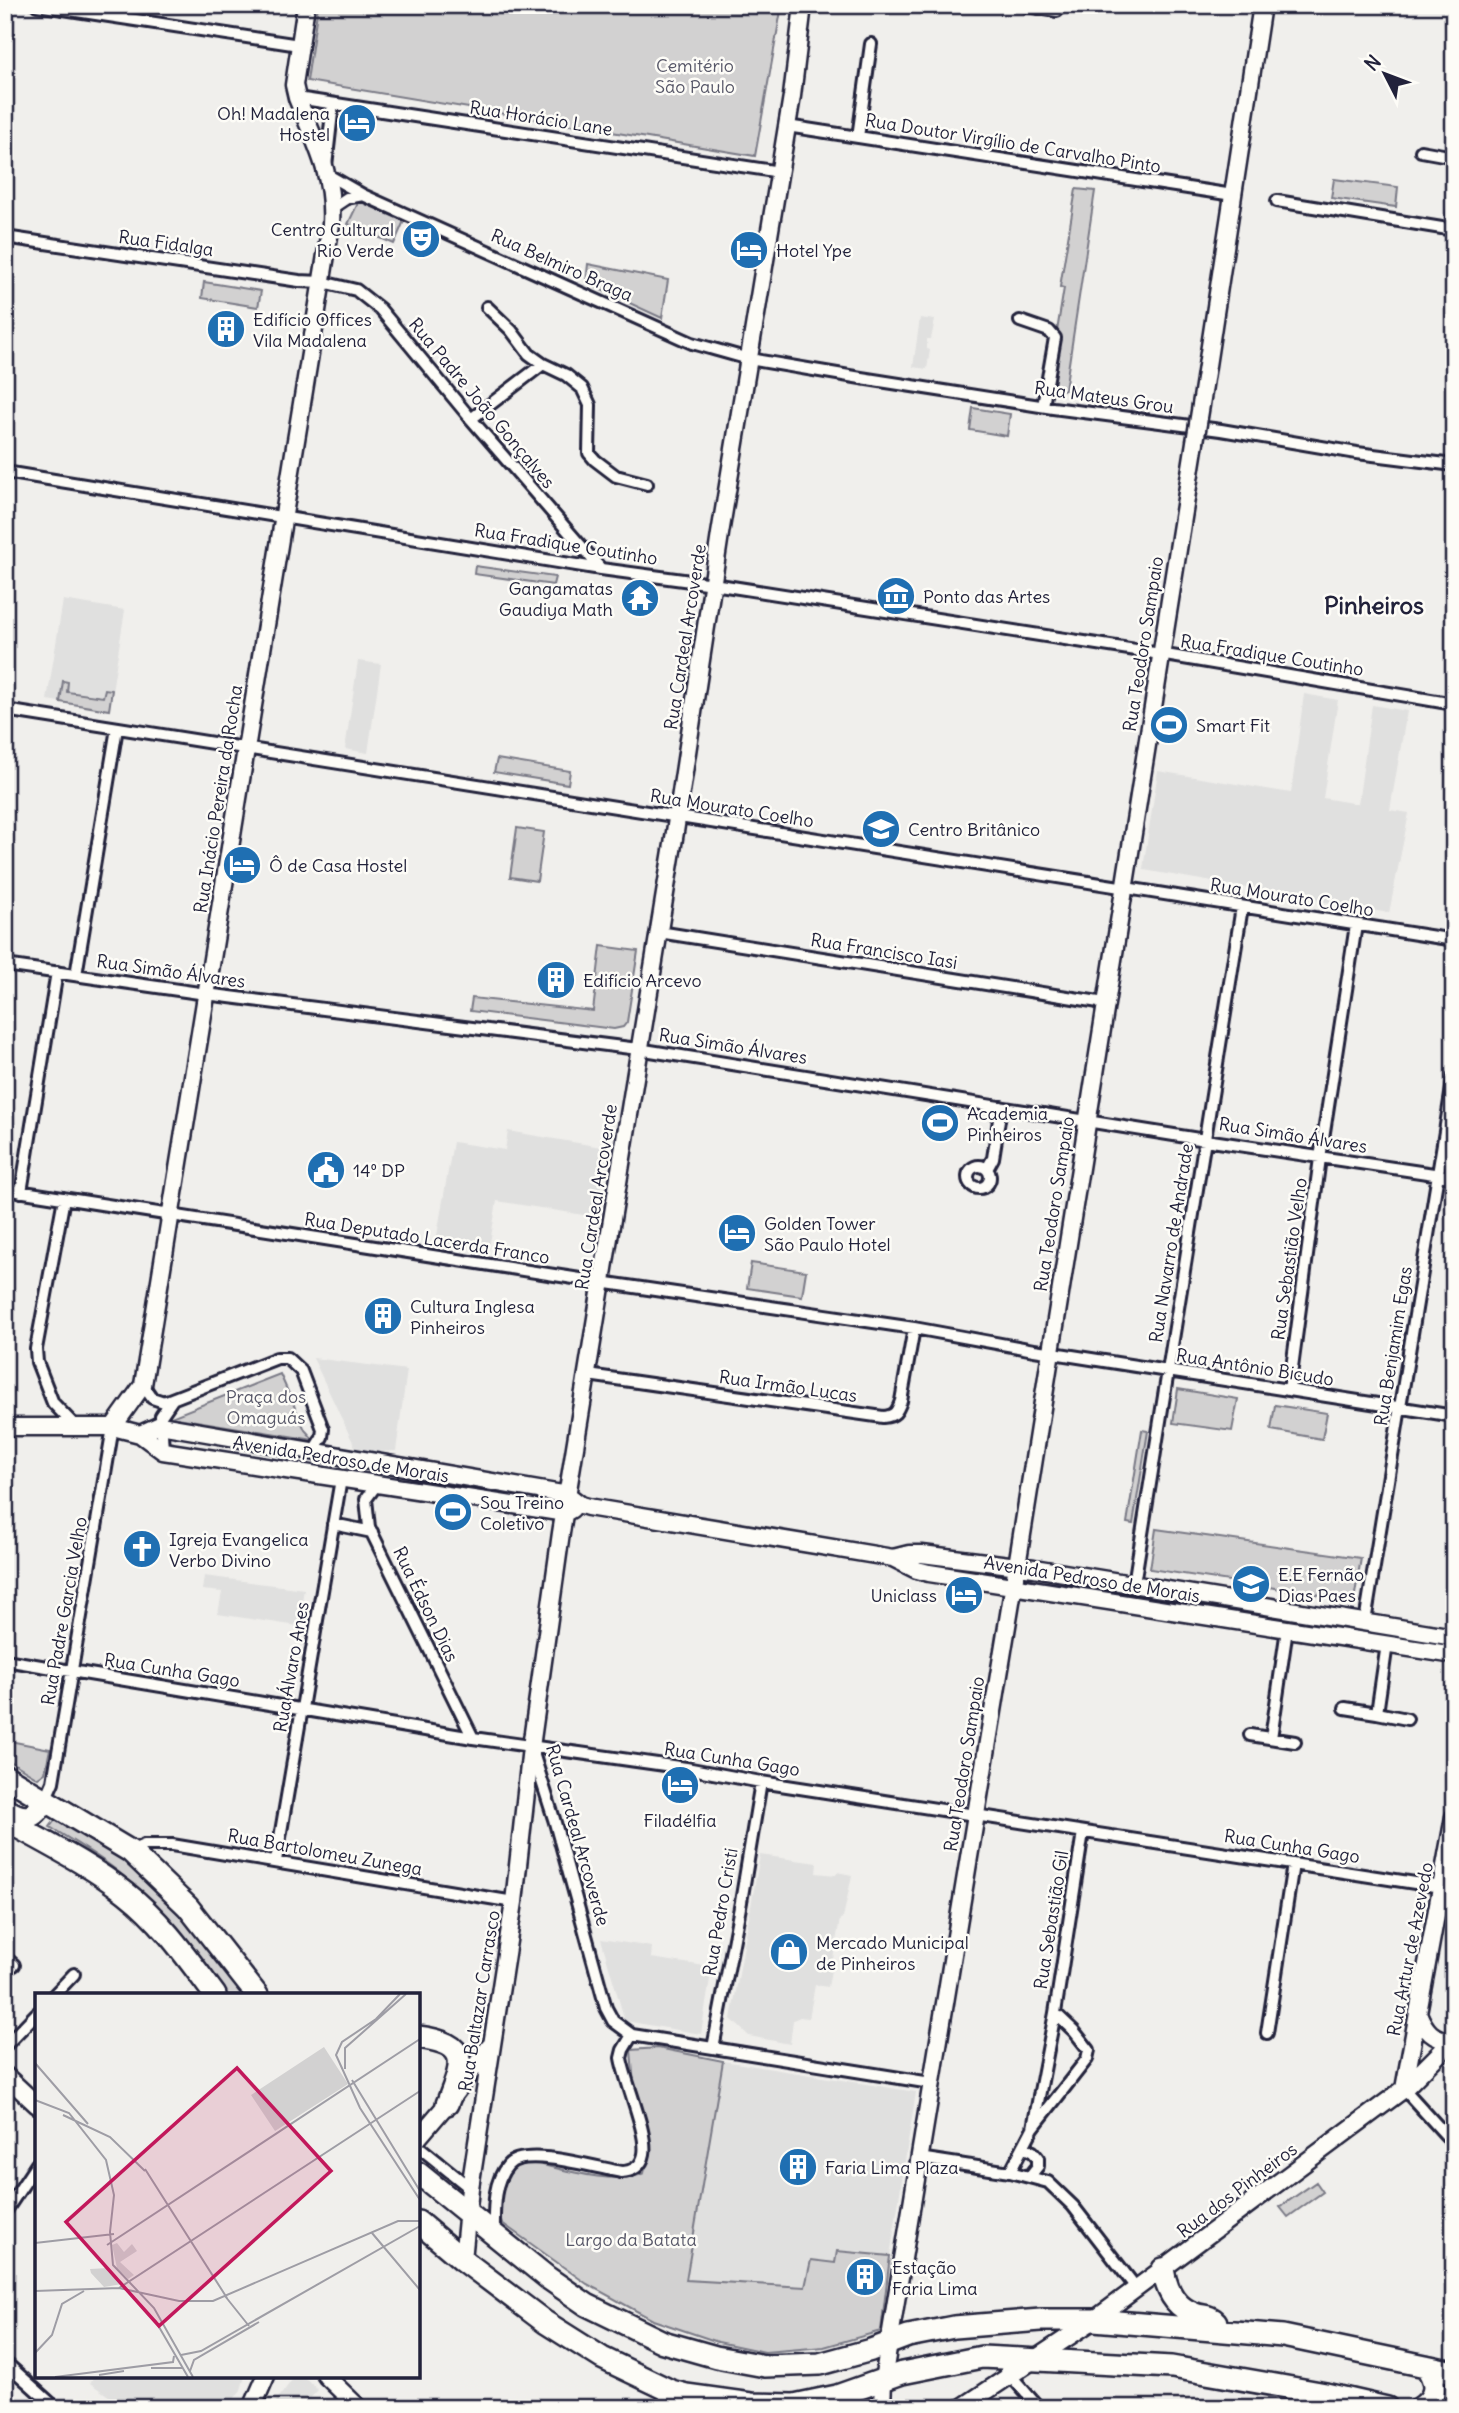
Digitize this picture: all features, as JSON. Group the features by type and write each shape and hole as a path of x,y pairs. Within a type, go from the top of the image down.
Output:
{"highway":[{"path":"5,1776 130,1851 188,1907 255,1993"},
{"path":"5,1809 19,1817 29,1817 37,1814 45,1800"},
{"path":"5,1820 80,1863 127,1894 161,1926 213,1993"},
{"path":"420,2037 452,2046 458,2055 461,2064 447,2104"},
{"path":"420,2175 548,2278 587,2305 663,2342 765,2366 820,2364 871,2350 889,2342 954,2327 1041,2320 1094,2320 1283,2336 1454,2372"},
{"path":"420,2224 545,2322 665,2400 794,2405 836,2396 902,2373 959,2361 995,2357 1172,2367 1326,2394 1387,2408"},
{"path":"1163,2269 1167,2287 1177,2303 1194,2314 1213,2318 1222,2329"},
{"path":"1420,2408 1431,2399 1435,2390 1434,2380 1426,2366"}],"main road":[{"name":"Rua Inácio Pereira da Rocha","path":"113,1427 143,1385 322,282 332,208 327,172 294,85 306,5"},
{"name":"Rua Cardeal Arcoverde","path":"531,1747 565,1513 574,1500 588,1375 602,1283 787,126 803,5"},
{"name":"Rua Teodoro Sampaio","path":"882,2408 889,2342 1013,1585 1262,5"},
{"name":"Avenida Pedroso de Morais","path":"160,1426 314,1450 893,1558 929,1573 1454,1655"},
{"path":"140,1434 160,1426"},
{"name":"Avenida Pedroso de Morais","path":"5,1427 113,1427 140,1434 163,1451 565,1513"},
{"name":"Avenida Pedroso de Morais","path":"893,1558 909,1554 1016,1566 1454,1637"},
{"name":"Rua Baltazar Carrasco","path":"463,2260 470,2188 514,1902 531,1747"},
{"name":"Rua Artur de Azevedo","path":"1404,2089 1418,2013 1448,1888 1454,1817"},
{"path":"1418,2013 1428,2032 1443,2040 1453,2040"},
{"name":"Rua dos Pinheiros","path":"961,2408 1137,2289 1404,2089 1453,2040"},
{"path":"420,2136 491,2044"},
{"path":"5,2076 35,2103"},
{"path":"252,2408 265,2378"},
{"path":"328,2378 359,2408"}],"street":[{"path":"37,5 299,45"},
{"path":"1027,6 1057,11 1059,5"},
{"path":"858,137 871,44"},
{"name":"Rua Horácio Lane","path":"297,98 779,172"},
{"name":"Rua Inácio Pereira da Rocha","path":"327,172 333,104"},
{"name":"Rua Doutor Virgílio de Carvalho Pinto","path":"787,126 1233,195"},
{"path":"1421,151 1454,156"},
{"name":"Rua Belmiro Braga","path":"327,172 363,195 692,343 749,359"},
{"path":"332,208 347,198 363,195"},
{"path":"1277,201 1453,230 1454,212"},
{"name":"Rua Fidalga","path":"5,237 299,281 322,282"},
{"name":"Rua Padre João Gonçalves","path":"322,282 356,290 380,309 601,569"},
{"path":"487,307 511,330 529,354 583,388 590,405 589,453 595,460 616,476 646,485"},
{"path":"1020,321 1042,327 1055,338 1043,406"},
{"name":"Rua Mateus Grou","path":"749,359 1043,406 1454,465"},
{"path":"471,419 542,364"},
{"name":"Rua Fradique Coutinho","path":"5,472 601,569 1160,654 1454,704"},
{"name":"Rua Mourato Coelho","path":"5,710 1454,940"},
{"path":"76,975 117,728"},
{"name":"Rua Navarro de Andrade","path":"1134,1584 1242,907"},
{"name":"Rua Sebastião Velho","path":"1289,1390 1356,925"},
{"name":"Rua Francisco Iasi","path":"659,932 1105,1003"},
{"name":"Rua Simão Álvares","path":"5,965 206,994 638,1049 1454,1177"},
{"path":"21,1192 57,972"},
{"name":"Rua Benjamim Egas","path":"1365,1622 1454,1076"},
{"path":"987,1169 993,1158 1001,1107"},
{"name":"Rua Deputado Lacerda Franco","path":"5,1189 602,1283 914,1328 1050,1353"},
{"path":"64,1198 36,1349 37,1362 53,1403 76,1427"},
{"name":"Rua Irmão Lucas","path":"588,1375 883,1417 892,1416 897,1412 901,1401 914,1328"},
{"name":"Rua Antônio Bicudo","path":"1050,1353 1454,1416"},
{"path":"143,1385 156,1401 172,1400 277,1358 287,1358 301,1371 323,1429 322,1437 314,1450"},
{"path":"163,1451 160,1426 163,1410 172,1400"},
{"name":"Rua Padre Garcia Velho","path":"45,1800 53,1782 113,1427"},
{"name":"Rua Álvaro Anes","path":"276,1861 341,1479"},
{"name":"Rua Édson Dias","path":"377,1484 366,1499 372,1532 473,1738"},
{"path":"333,1524 372,1532"},
{"path":"1271,1738 1287,1629"},
{"path":"1377,1713 1387,1644"},
{"name":"Rua Cunha Gago","path":"5,1660 473,1738 686,1768 761,1782 1448,1888"},
{"path":"1345,1708 1407,1719"},
{"path":"1250,1735 1295,1742"},
{"name":"Rua Cardeal Arcoverde","path":"531,1747 554,1819 606,2008 613,2021 632,2035"},
{"name":"Rua Pedro Cristi","path":"713,2048 761,1782"},
{"name":"Rua Sebastião Gil","path":"1033,2128 1055,2012 1083,1832"},
{"name":"Rua Bartolomeu Zunega","path":"130,1851 144,1845 158,1844 276,1861 514,1902"},
{"path":"1267,2033 1293,1864"},
{"path":"5,1957 14,1965"},
{"path":"56,1993 74,1974"},
{"name":"Rua Sebastião Gil","path":"1010,2172 1033,2128 1087,2059 1089,2050 1055,2012"},
{"path":"5,2046 35,2015"},
{"path":"494,2234 495,2204 500,2178 509,2162 539,2157 621,2172 629,2172 640,2162 644,2155 643,2136 621,2058 632,2035 931,2083"},
{"path":"1404,2089 1454,2144"},
{"path":"1023,2147 1038,2158 1038,2166 1030,2176"},
{"path":"420,2148 470,2188"},
{"path":"919,2158 1010,2172 1048,2182 1062,2194 1137,2289"},
{"path":"5,2212 35,2167"},
{"path":"995,2357 1039,2408"},
{"path":"5,2362 56,2408"}],"shaded area":[{"path":"920,318 935,320 931,339 927,339 927,349 930,350 927,369 913,367"},
{"path":"63,600 125,610 109,710 47,700"},
{"path":"358,661 381,664 368,753 345,749"},
{"path":"1304,694 1338,700 1323,798 1358,804 1372,705 1407,711 1390,810 1409,813 1389,913 1144,870 1158,771 1291,793"},
{"path":"508,1131 607,1148 596,1217 497,1201 489,1249 436,1241 453,1142 505,1150"},
{"path":"313,1358 407,1370 396,1451 358,1453"},
{"path":"204,1576 304,1589 298,1626 218,1614 222,1592 202,1590"},
{"name":"Mercado Municipal de Pinheiros","path":"760,1855 817,1863 816,1873 836,1875 837,1872 852,1875 843,1918 840,1919 828,1987 815,1985 809,2018 800,2017 793,2020 790,2044 749,2036 731,2019"},
{"path":"601,1939 652,1947 651,1958 712,1967 701,2034 625,2021"},
{"path":"723,2061 916,2092 890,2256 837,2251 835,2263 811,2260 805,2287 685,2280"},
{"path":"244,2378 241,2390 227,2408 103,2408 110,2397 90,2383 93,2379"},
{"path":"294,2378 305,2378 318,2390 301,2408 277,2408 274,2404"}],"green space":[{"name":"Cemitério São Paulo","path":"318,5 782,5 755,156 307,81"},
{"path":"1334,179 1398,187 1396,207 1331,198"},
{"path":"1076,189 1095,191 1065,390 1048,387 1064,288 1060,287"},
{"path":"359,201 404,221 394,244 348,224"},
{"path":"588,264 668,280 662,318 586,283"},
{"path":"204,282 261,291 258,307 202,298"},
{"path":"973,408 1010,414 1007,436 970,430"},
{"path":"475,566 555,577 553,585 474,574"},
{"path":"63,681 68,682 67,692 103,697 105,689 112,690 109,710 60,702"},
{"path":"497,759 570,771 568,784 494,772"},
{"path":"517,828 544,832 537,881 510,877"},
{"path":"601,946 638,951 627,1022 623,1027 614,1029 470,1011 472,998 593,1011"},
{"path":"751,1263 806,1271 802,1296 747,1288"},
{"name":"Praça dos Omaguás","path":"280,1374 305,1430 314,1440 171,1417"},
{"path":"1178,1389 1238,1399 1232,1431 1173,1423"},
{"path":"1275,1405 1327,1413 1322,1439 1271,1430"},
{"path":"1142,1430 1148,1431 1133,1524 1127,1523"},
{"path":"1156,1529 1361,1558 1354,1600 1150,1569"},
{"path":"1049,1578 1454,1644 1454,1649 1048,1583"},
{"path":"5,1740 50,1749 45,1773 38,1778 5,1758"},
{"path":"58,1816 118,1855 143,1875 189,1924 241,1993 225,1993 168,1919 127,1879 50,1827"},
{"name":"Largo da Batata","path":"658,2048 723,2061 686,2280 805,2287 811,2260 835,2263 837,2251 890,2256 881,2331 824,2347 765,2352 718,2342 653,2320 587,2284 502,2223 498,2211 505,2172 522,2160 601,2177 631,2177 644,2173 651,2143 635,2098 631,2050"},
{"path":"1316,2182 1323,2192 1288,2217 1280,2207"}],"place":[{"name":"Oh! Madalena Hostel","path":"357,123"},
{"name":"Centro Cultural Rio Verde","path":"421,239"},
{"name":"Hotel Ype","path":"749,250"},
{"name":"Edifício Offices Vila Madalena","path":"226,329"},
{"name":"Ponto das Artes","path":"896,596"},
{"name":"Gangamatas Gaudiya Math","path":"640,598"},
{"name":"Smart Fit","path":"1169,725"},
{"name":"Centro Britânico","path":"881,829"},
{"name":"Ô de Casa Hostel","path":"242,865"},
{"name":"Edifício Arcevo","path":"556,980"},
{"name":"Academia Pinheiros","path":"940,1123"},
{"name":"14º DP","path":"326,1170"},
{"name":"Golden Tower São Paulo Hotel","path":"737,1233"},
{"name":"Cultura Inglesa Pinheiros","path":"383,1316"},
{"name":"Sou Treino Coletivo","path":"453,1512"},
{"name":"Igreja Evangelica Verbo Divino","path":"142,1549"},
{"name":"E.E Fernão Dias Paes","path":"1251,1584"},
{"name":"Uniclass","path":"964,1595"},
{"name":"Filadélfia","path":"680,1785"},
{"name":"Mercado Municipal de Pinheiros","path":"789,1952"},
{"name":"Faria Lima Plaza","path":"798,2167"},
{"name":"Estação Faria Lima","path":"865,2277"}],"district":[{"name":"Pinheiros","path":"1374,605"}]}
